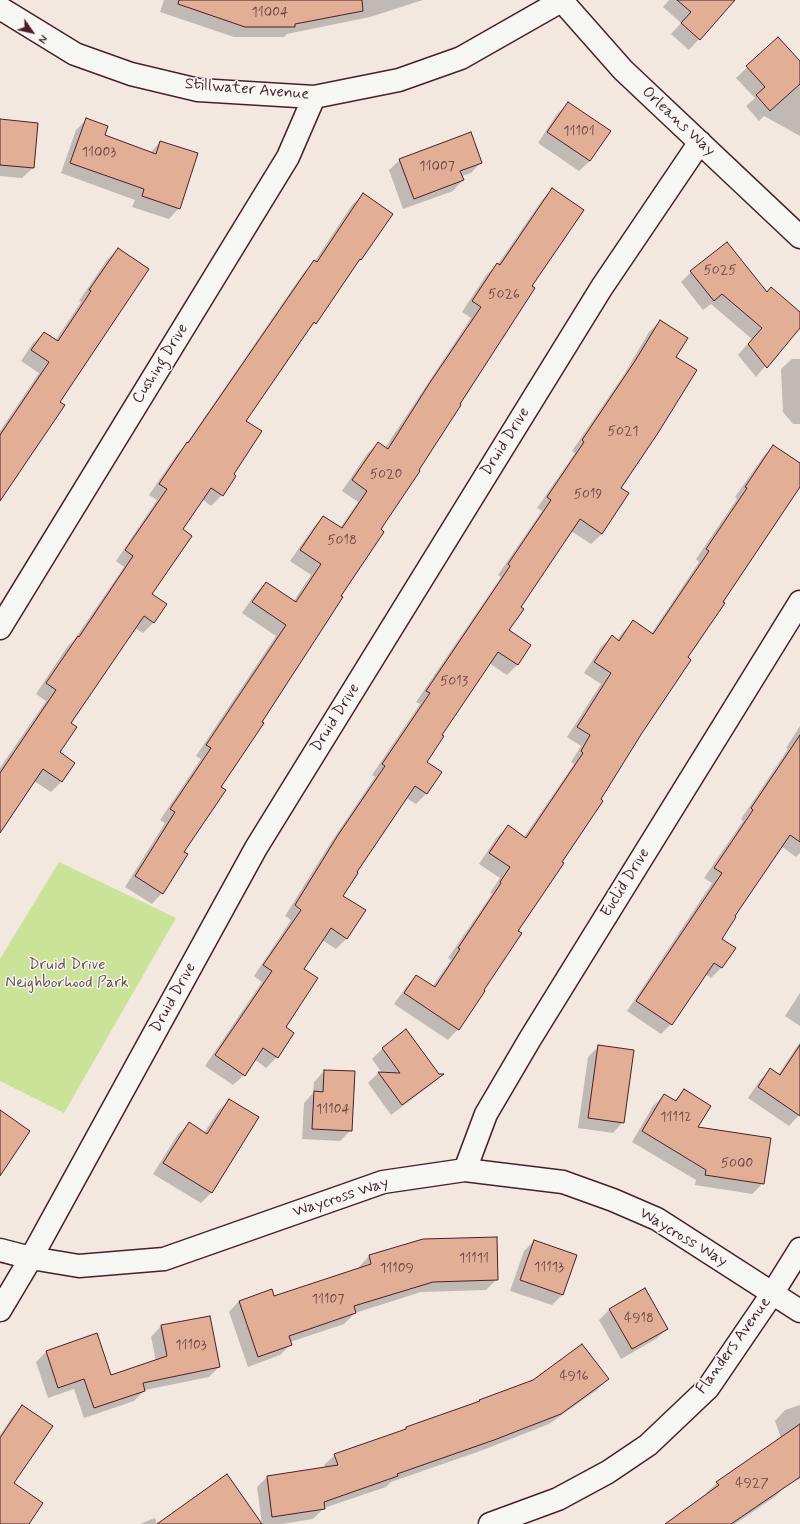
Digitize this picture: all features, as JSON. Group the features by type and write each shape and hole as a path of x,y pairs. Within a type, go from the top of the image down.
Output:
{"street":[{"name":"Stillwater Avenue","path":"0,8 76,54 131,74 198,90 314,97 398,80 461,58 562,1"},
{"name":"Orleans Way","path":"562,1 623,70 800,237"},
{"name":"Cushing Drive","path":"0,628 288,157 314,97"},
{"name":"Druid Drive","path":"0,1310 31,1258 256,848 602,288 700,142"},
{"name":"Euclid Drive","path":"465,1170 486,1114 530,1039 800,602"},
{"name":"Waycross Way","path":"0,1250 31,1258 79,1266 164,1259 383,1182 465,1170 562,1182 613,1200 656,1219 800,1311"},
{"name":"Flanders Avenue","path":"490,1524 558,1499 608,1472 648,1445 708,1388 772,1294 800,1249"}],"green space":[{"name":"Druid Drive Neighborhood Park","path":"59,862 176,918 64,1113 0,1081 0,959"}],"building":[{"path":"179,0 362,0 363,11 295,24 295,27 245,27 178,4"},
{"path":"677,0 735,0 700,40 681,23 691,12"},
{"path":"778,37 800,61 800,84 770,111 756,95 765,87 746,66"},
{"path":"568,102 611,131 590,161 547,132"},
{"path":"86,118 108,126 105,135 156,154 160,141 198,153 180,209 142,196 144,189 70,163"},
{"path":"0,119 38,123 34,168 0,165"},
{"path":"471,132 482,163 460,171 464,180 414,199 399,159"},
{"path":"552,188 584,210 532,286 535,288 460,404 461,405 419,470 420,471 381,529 384,532 341,596 343,597 262,722 264,723 221,787 226,790 184,852 188,854 163,894 135,876 175,812 170,809 211,748 206,745 286,625 252,602 266,582 296,602 321,564 300,550 323,516 342,528 367,491 352,480 378,442 388,449 429,384 481,307 472,301 497,263 500,265"},
{"path":"363,193 393,214 361,260 360,259 316,324 314,322 246,421 262,431 234,474 236,476 223,496 211,488 183,529 192,536 152,594 167,604 154,623 144,616 71,723 77,727 60,752 75,763 62,782 43,769 0,833 0,773 56,690 46,683 78,636 79,637 133,556 125,550 167,489 159,484 314,260 317,262"},
{"path":"727,242 767,292 771,287 800,312 800,328 767,368 748,344 762,328 722,294 714,301 690,271"},
{"path":"118,248 149,269 60,402 65,405 0,501 0,435 49,362 31,350 44,332 58,341 91,291 89,290"},
{"path":"660,320 688,338 676,357 697,370 658,433 621,488 629,493 602,534 580,519 521,607 524,609 509,630 531,645 518,665 498,652 442,735 444,736 427,762 442,772 427,794 415,786 357,872 358,873 343,896 366,910 347,939 331,928 304,969 318,978 286,1027 294,1033 278,1058 263,1048 245,1076 215,1055 272,971 263,965 301,910 295,905 338,835 385,766 382,764 430,693 426,691 510,566 508,564 551,500 547,497 584,442 582,440 635,361"},
{"path":"773,445 800,463 800,487 688,657 691,660 642,733 601,799 603,801 562,862 564,863 518,931 522,933 459,1030 404,993 416,975 435,987 510,867 489,853 508,825 526,838 583,753 581,751 590,735 577,727 611,673 594,662 612,635 619,641 633,620 653,634 709,551 706,549 747,488 745,487"},
{"path":"800,735 800,842 790,835 735,916 736,917 722,939 736,948 722,968 714,963 672,1025 636,1001 722,873 714,868 753,810 751,808"},
{"path":"406,1029 439,1074 444,1074 402,1105 378,1072 400,1073 382,1048"},
{"path":"598,1045 634,1050 624,1123 588,1118"},
{"path":"800,1045 800,1116 758,1087 770,1068 780,1075"},
{"path":"324,1070 355,1071 352,1131 312,1129 314,1091 323,1092"},
{"path":"684,1089 711,1106 698,1127 771,1138 764,1184 705,1175 706,1170 642,1131 664,1094 676,1101"},
{"path":"229,1099 259,1117 212,1193 163,1163 189,1122 207,1134"},
{"path":"0,1110 30,1131 0,1176"},
{"path":"497,1237 498,1280 433,1282 354,1306 356,1313 289,1336 292,1345 258,1357 239,1301 272,1289 274,1296 371,1264 369,1255 423,1239"},
{"path":"534,1240 577,1255 563,1295 520,1280"},
{"path":"645,1288 668,1329 632,1349 609,1309"},
{"path":"210,1316 220,1367 143,1383 145,1391 94,1408 84,1379 58,1388 46,1351 97,1333 111,1375 167,1356 161,1325"},
{"path":"582,1344 609,1379 561,1414 494,1440 397,1474 398,1476 324,1502 325,1509 272,1517 267,1476 338,1465 334,1454 406,1429 406,1427 480,1401 479,1400 533,1380"},
{"path":"22,1405 53,1426 14,1483 43,1503 29,1524 0,1524 0,1438"},
{"path":"800,1424 800,1477 731,1524 665,1524 719,1485 716,1482"},
{"path":"227,1474 262,1524 157,1524"}]}
